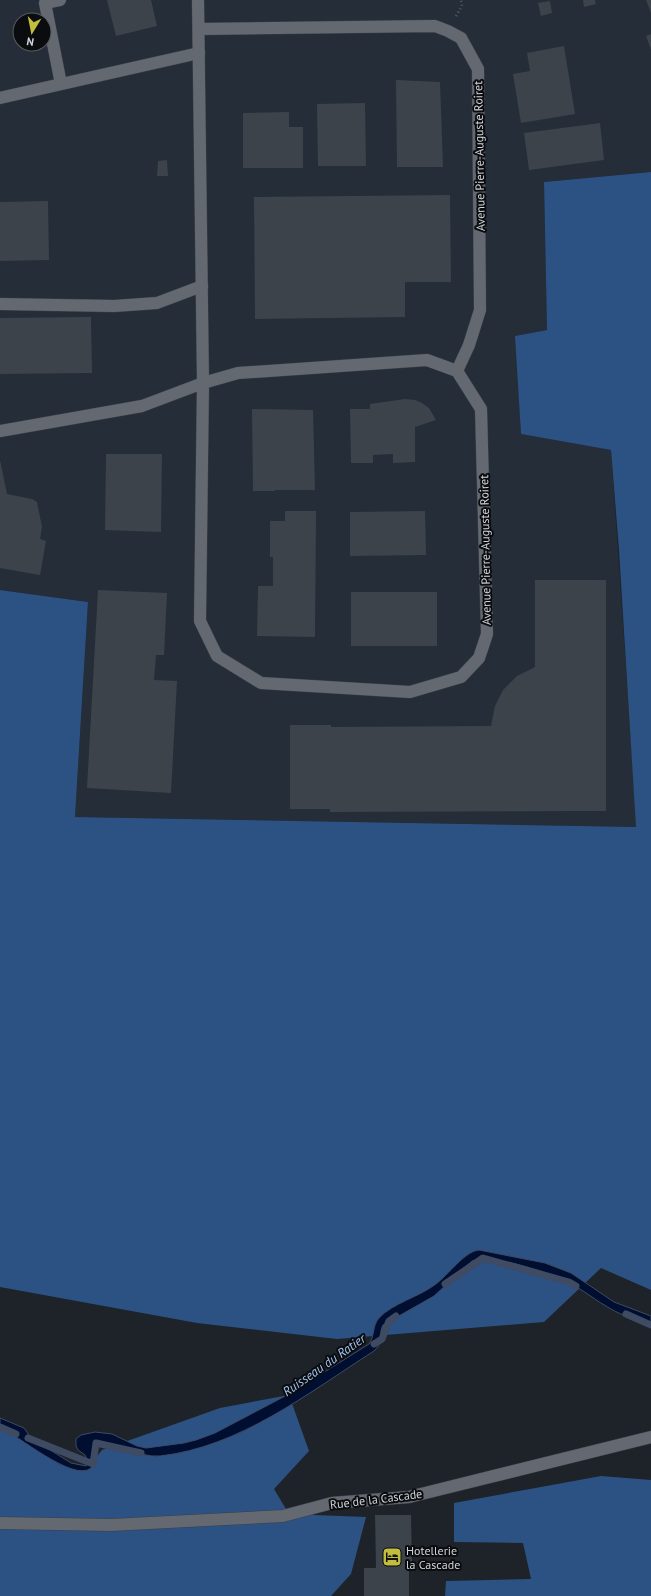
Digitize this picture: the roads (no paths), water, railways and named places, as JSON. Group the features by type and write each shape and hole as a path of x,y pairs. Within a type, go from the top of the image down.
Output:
{"street":[{"path":"60,0 45,3 61,84"},
{"name":"Avenue Pierre-Auguste Roiret","path":"198,0 203,382 200,621 217,656 261,683 410,692 461,677 479,658 487,634 481,409 457,371 469,345 480,310 478,69 461,38 435,26 199,29"},
{"path":"0,98 199,53"},
{"path":"0,304 114,306 157,303 202,286"},
{"path":"0,431 142,406 203,382 238,373 427,360 457,371"},
{"name":"Rue de la Cascade","path":"0,1523 111,1525 283,1516 332,1503 409,1497 651,1437"}],"waterway":[{"name":"Ruisseau du Ratier","path":"445,1284 483,1258 569,1282 576,1286"},
{"name":"Ruisseau du Ratier","path":"626,1314 651,1325"},
{"name":"Ruisseau du Ratier","path":"374,1344 382,1339 389,1321 396,1316"},
{"name":"Ruisseau du Ratier","path":"0,1427 16,1434"},
{"name":"Ruisseau du Ratier","path":"28,1438 93,1464 96,1443 141,1453"}],"place":[{"name":"Hotellerie la Cascade","path":"392,1557"}]}
